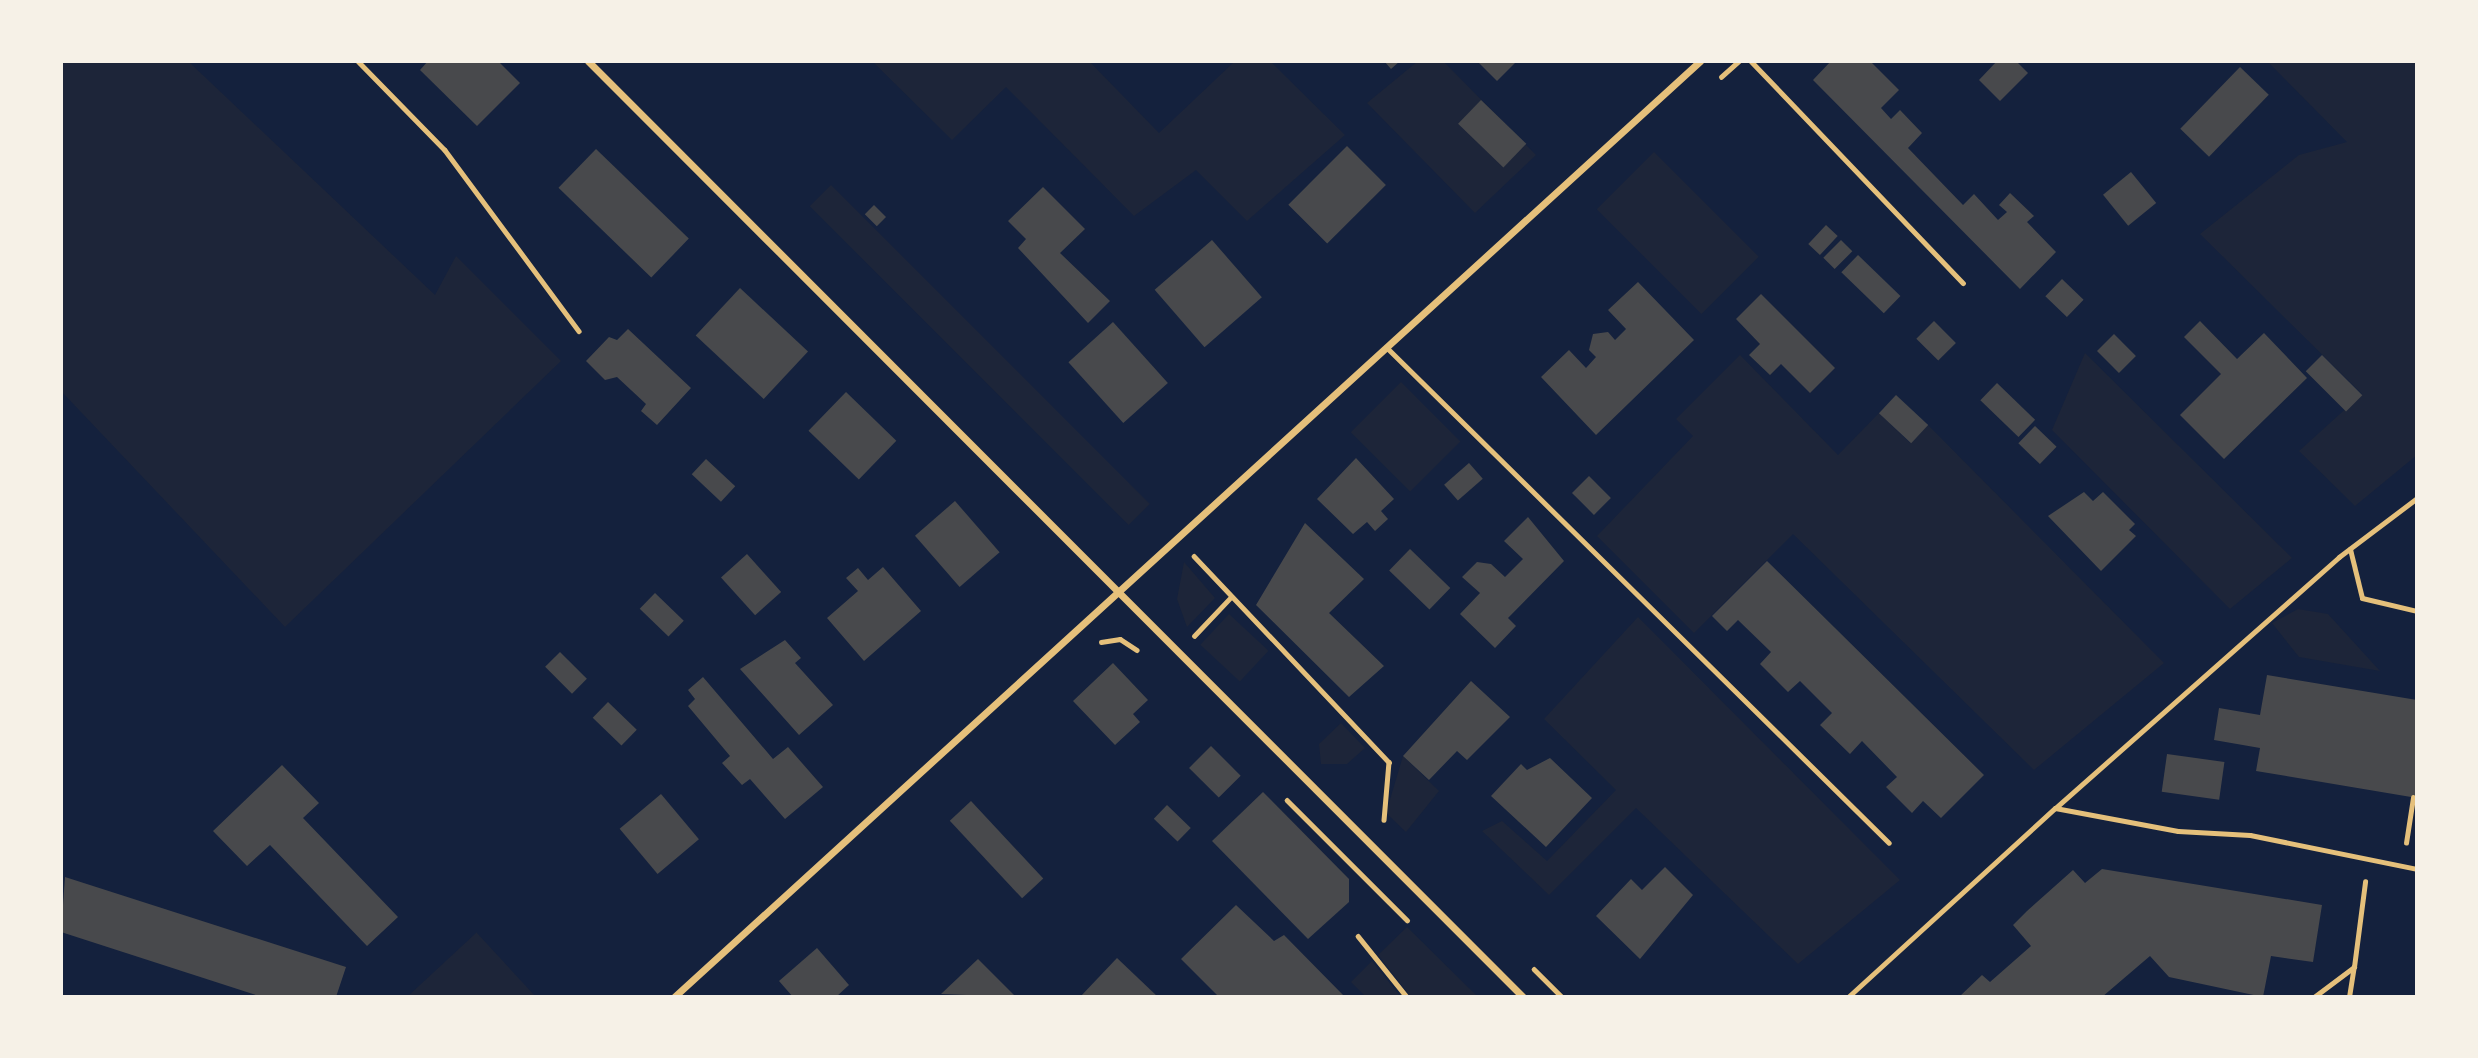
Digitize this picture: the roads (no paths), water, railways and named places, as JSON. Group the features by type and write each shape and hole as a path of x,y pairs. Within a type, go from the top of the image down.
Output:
{"street":[{"path":"588,61 1523,997"},
{"path":"674,997 1700,61"}],"lane":[{"path":"1386,347 1889,843"},
{"path":"1848,997 2055,808 2350,549 2417,498"},
{"path":"2350,549 2362,598 2417,611"},
{"path":"2055,808 2178,831 2250,835 2417,869"}]}
